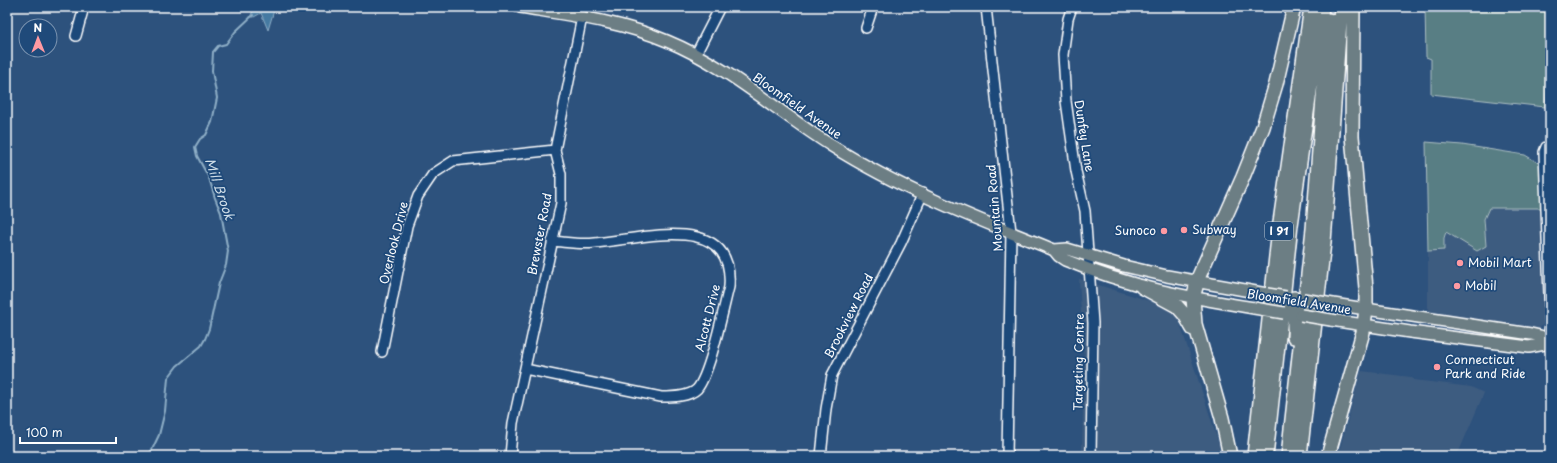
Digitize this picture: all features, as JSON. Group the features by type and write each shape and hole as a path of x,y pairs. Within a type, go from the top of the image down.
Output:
{"highway":[{"path":"1230,456 1222,418 1198,336 1194,317 1193,298 1197,282 1238,189 1263,127 1276,84 1294,7"},
{"name":"I 91","path":"1254,456 1280,223 1311,7"},
{"path":"1266,456 1292,218 1322,7"},
{"path":"1288,456 1314,229 1330,7"},
{"path":"1300,456 1324,242 1341,7"},
{"path":"1328,456 1364,326 1366,310 1366,288 1352,136 1353,7"},
{"path":"1142,287 1177,306 1198,336"},
{"path":"1273,456 1287,324 1292,314 1294,298"},
{"path":"1280,456 1295,326 1292,314"}],"main road":[{"name":"Bloomfield Avenue","path":"520,7 582,18 644,32 696,54 730,75 832,146 889,178 1054,250 1062,258 1088,269 1142,287 1193,298 1421,334 1533,347 1549,342"},
{"name":"Bloomfield Avenue","path":"1054,250 1067,249 1146,272 1197,282 1366,310 1491,327 1536,335 1549,342"},
{"path":"1142,287 1146,272"},
{"path":"1421,334 1423,318"},
{"path":"1488,342 1491,327"}],"street":[{"path":"76,36 84,7"},
{"path":"696,54 720,7"},
{"path":"866,28 873,7"},
{"name":"Mountain Road","path":"986,7 1011,232 1007,456"},
{"name":"Dunfey Lane","path":"1072,7 1068,19 1063,55 1066,101 1076,171 1084,202 1088,269"},
{"name":"Brewster Road","path":"510,456 513,423 561,203 561,174 555,150 582,18"},
{"path":"1546,147 1544,152 1550,324 1549,342"},
{"name":"Overlook Drive","path":"382,352 407,226 418,196 433,174 453,161 555,150"},
{"name":"Brookview Road","path":"821,456 826,409 832,375 901,243 923,194"},
{"name":"Alcott Drive","path":"525,369 661,397 679,396 696,390 705,376 729,287 730,273 726,259 717,246 700,238 677,233 644,235 590,244 552,241"},
{"name":"Targeting Centre","path":"1088,269 1094,337 1090,416 1091,456"}],"shaded area":[{"path":"255,7 275,7 268,30 261,13 254,17 250,17"},
{"path":"1488,208 1541,208 1545,322 1539,329 1431,314 1428,309 1428,251 1444,250 1446,232 1486,245 1484,219"},
{"path":"1079,279 1166,306 1178,318 1223,456 1082,456 1084,359"},
{"path":"1361,371 1411,377 1414,380 1471,387 1484,393 1457,456 1338,456"}],"green space":[{"path":"1425,7 1443,9 1444,7 1547,7 1548,68 1545,107 1431,94 1431,59 1426,57"},
{"path":"1426,142 1462,145 1525,155 1540,164 1541,208 1489,208 1484,219 1486,246 1477,251 1446,232 1444,238 1444,250 1428,251"}],"waterway":[{"name":"Mill Brook","path":"149,456 159,435 165,411 168,378 177,366 201,346 205,339 209,329 219,283 226,265 228,251 221,213 209,178 197,156 195,147 200,139 206,135 212,122 217,98 212,71 213,52 218,46 226,44 235,32 253,15"}],"place":[{"name":"Subway","path":"1184,230"},
{"name":"Sunoco","path":"1164,231"},
{"name":"Mobil Mart","path":"1460,263"},
{"name":"Mobil","path":"1457,286"},
{"name":"Connecticut Park and Ride","path":"1437,367"}]}
